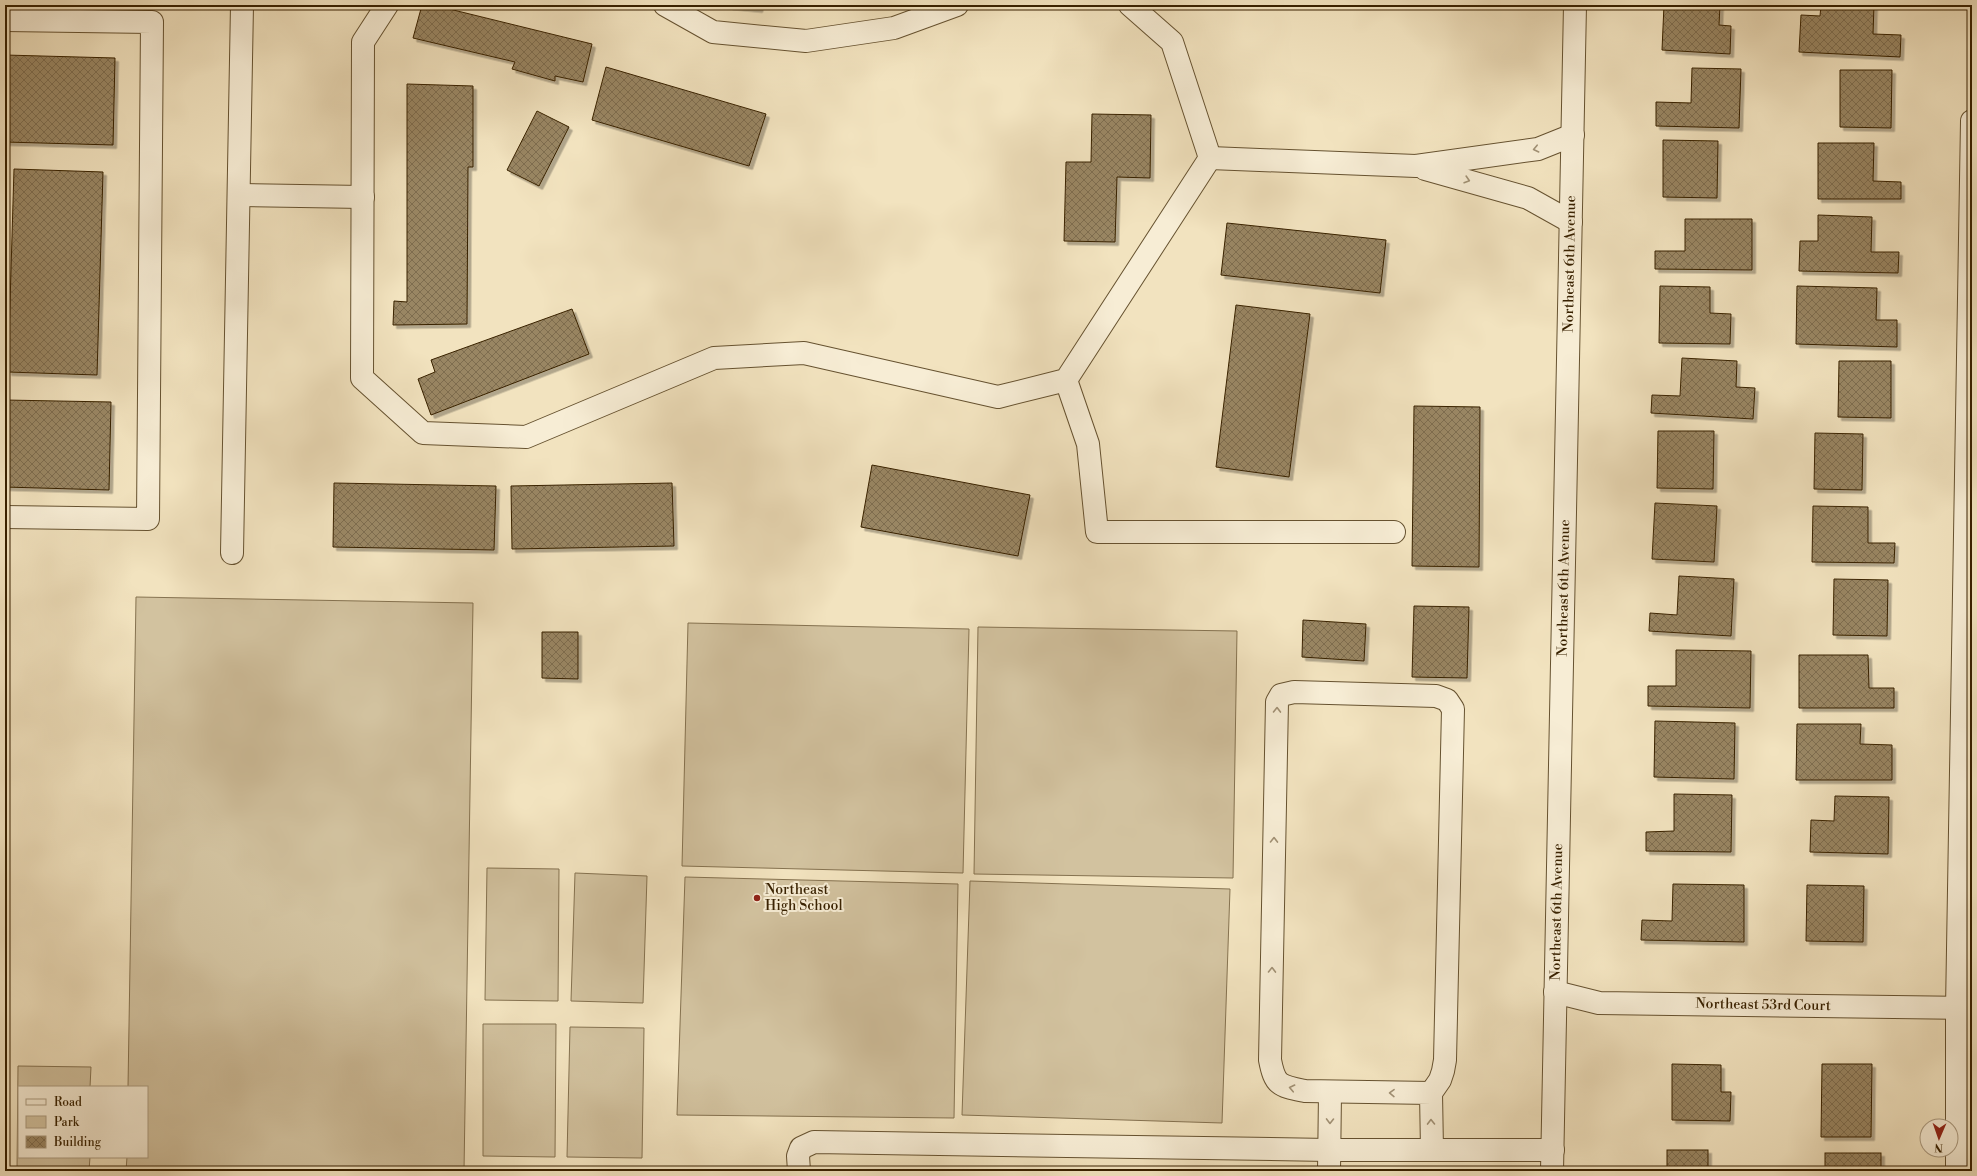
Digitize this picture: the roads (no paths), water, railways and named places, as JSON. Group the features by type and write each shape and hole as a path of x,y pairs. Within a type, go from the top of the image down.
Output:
{"street":[{"path":"232,554 242,5"},
{"path":"387,5 363,42 362,378 423,433 526,438 714,358 804,353 998,397 1066,380 1210,158"},
{"path":"665,5 713,32 806,41 894,28 957,5"},
{"path":"1130,5 1172,42 1210,158"},
{"name":"Northeast 6th Avenue","path":"1552,1160 1576,5"},
{"path":"5,20 152,22 148,519 5,517"},
{"path":"1957,1171 1964,1008 1972,121"},
{"path":"1210,158 1416,166 1538,149 1573,135"},
{"path":"1416,166 1528,198 1571,222"},
{"path":"239,195 363,197"},
{"path":"1066,380 1088,444 1097,532 1394,532"},
{"path":"1431,1093 1304,1091 1285,1087 1274,1078 1270,1060 1277,702 1281,695 1294,692 1436,696 1447,700 1453,709 1445,1060 1440,1080 1431,1093 1432,1150"},
{"name":"Northeast 53rd Court","path":"1555,992 1599,1003 1964,1008"},
{"path":"1329,1171 1330,1092"},
{"path":"799,1171 798,1156 801,1148 814,1142 1329,1150 1432,1150 1552,1160"}],"place":[{"name":"Northeast High School","path":"757,898"}]}
